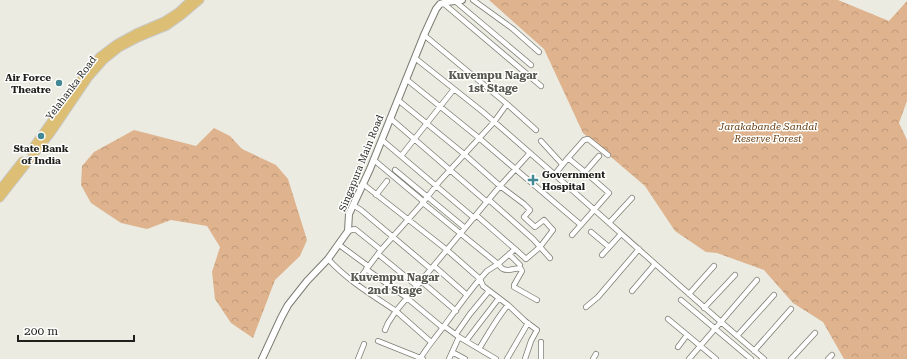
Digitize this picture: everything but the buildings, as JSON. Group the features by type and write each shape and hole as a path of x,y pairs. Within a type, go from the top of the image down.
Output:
{"main road":[{"name":"Yelahanka Road","path":"0,189 43,134 85,74 100,56 116,44 136,33 164,21 178,12 191,0"},
{"name":"Yelahanka Road","path":"0,198 51,133 89,77 104,60 119,48 167,26 200,0"}],"street":[{"path":"443,3 462,0"},
{"path":"473,0 513,29 539,52"},
{"path":"455,1 531,64"},
{"path":"443,3 541,86"},
{"name":"Singapura Main Road","path":"348,231 349,214 374,160 414,58 436,9 443,3"},
{"path":"424,35 536,130"},
{"path":"414,58 454,89 555,174 704,308 764,359"},
{"path":"406,79 515,168 581,225"},
{"path":"401,156 454,89"},
{"path":"382,140 526,259 540,247 553,230 544,220 535,227 524,217 530,210 524,204 500,186 464,154 398,100"},
{"path":"356,284 393,236 464,154 494,122 507,104"},
{"path":"390,118 533,239 550,258"},
{"path":"555,174 584,140 588,139 608,155"},
{"path":"541,141 562,164"},
{"path":"385,330 396,311 515,168 530,153"},
{"path":"585,172 598,156"},
{"path":"568,158 609,193 572,235"},
{"path":"374,160 503,269 522,269 514,287 537,300"},
{"path":"395,170 465,228"},
{"path":"376,195 387,181"},
{"path":"363,184 447,250 480,279 482,286 508,305 537,330 531,341 525,359"},
{"path":"610,223 632,198"},
{"path":"354,205 467,295"},
{"path":"262,359 288,305 307,281 328,259 348,231 355,229 417,286"},
{"path":"591,232 609,247"},
{"path":"602,255 621,234"},
{"path":"338,244 443,327 496,359"},
{"path":"378,340 421,359 431,342 480,279 487,271 498,264 515,249"},
{"path":"586,307 598,297 639,249"},
{"path":"509,254 520,265"},
{"path":"328,259 336,268 356,284 396,311 431,342"},
{"path":"632,290 655,264"},
{"path":"689,294 714,266"},
{"path":"704,308 735,275"},
{"path":"689,359 757,280"},
{"path":"421,281 456,311"},
{"path":"448,359 470,314 489,291"},
{"path":"737,336 774,295"},
{"path":"466,341 499,298"},
{"path":"681,300 751,359"},
{"path":"479,349 508,305"},
{"path":"754,351 791,309"},
{"path":"668,319 716,359"},
{"path":"507,359 528,323"},
{"path":"791,359 815,332"},
{"path":"678,347 687,335"},
{"path":"540,342 540,359"},
{"path":"358,359 364,344"},
{"path":"452,352 465,359"},
{"path":"593,359 596,354"}],"green space":[{"name":"Jarakabande Sandal Reserve Forest","path":"489,0 838,0 889,21 907,1 907,101 899,123 907,140 907,359 844,359 823,322 793,303 764,270 717,253 706,252 675,231 645,186 583,133 544,49"},
{"path":"214,128 230,136 242,149 276,165 288,179 307,240 300,256 275,280 253,338 231,323 215,299 212,272 220,247 207,226 171,220 147,229 121,223 91,203 81,185 82,166 94,152 134,130 196,146"}],"place":[{"name":"Air Force Theatre","path":"59,83"},
{"name":"State Bank of India","path":"41,136"},
{"name":"Government Hospital","path":"533,180"}],"district":[{"name":"Kuvempu Nagar 1st Stage","path":"493,81"},
{"name":"Kuvempu Nagar 2nd Stage","path":"395,283"}]}
